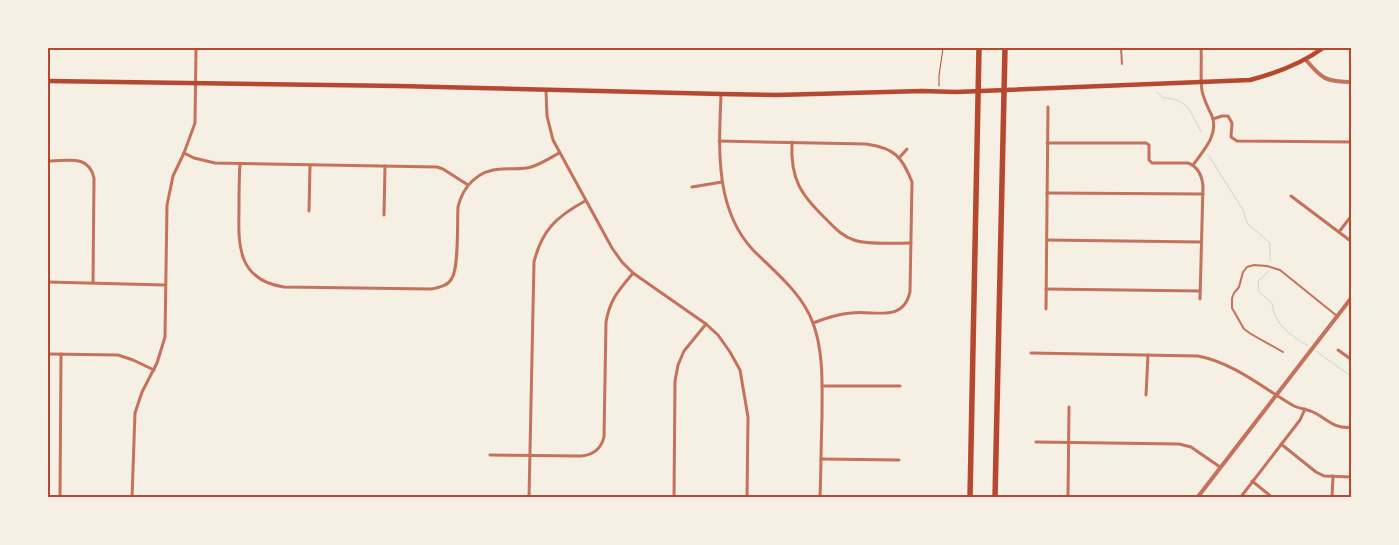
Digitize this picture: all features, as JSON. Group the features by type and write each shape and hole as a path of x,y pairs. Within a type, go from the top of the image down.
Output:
{"highway":[{"path":"970,498 979,48"},
{"path":"995,498 1005,48"}],"main road":[{"path":"48,80 777,95 956,92 1250,80 1289,68 1324,48"}],"street":[{"path":"132,498 135,413 142,392 157,363 165,337 167,205 172,176 184,153 195,122 196,48"},
{"path":"1192,165 1211,139 1214,128 1213,119 1202,91 1201,48"},
{"path":"1306,60 1324,78 1332,81 1352,82"},
{"path":"546,91 547,116 553,140 612,248 633,273 706,324 718,335 740,370 748,417 747,498"},
{"path":"721,94 719,161 722,182 734,221 752,248 799,298 813,323 821,354 820,498"},
{"path":"1046,309 1048,107"},
{"path":"1213,119 1228,116 1232,123 1230,137 1237,142 1352,142"},
{"path":"719,141 866,144 889,150 906,166 912,182 910,292 908,301 902,309 893,313 852,312 832,315 813,323"},
{"path":"792,142 793,167 802,192 809,202 840,232 856,241 911,243"},
{"path":"1047,143 1146,143 1149,146 1149,160 1152,163 1192,165 1202,176 1200,299"},
{"path":"899,158 907,149"},
{"path":"184,153 194,158 215,163 438,168 443,169 468,185"},
{"path":"240,164 238,225 241,254 252,273 260,280 284,287 432,289 443,287 452,280 456,269 458,207 460,198 468,185 484,173 498,169 531,167 559,154"},
{"path":"48,161 76,160 85,162 92,169 94,178 93,283"},
{"path":"309,211 310,165"},
{"path":"384,215 385,166"},
{"path":"692,187 722,182"},
{"path":"1047,193 1203,194"},
{"path":"1291,196 1352,242"},
{"path":"529,498 534,262 540,242 550,226 566,212 585,201"},
{"path":"1339,232 1352,215"},
{"path":"1047,240 1201,242"},
{"path":"490,455 586,456 600,447 604,437 606,322 608,308 615,295 633,273"},
{"path":"48,282 165,285"},
{"path":"1046,289 1200,291"},
{"path":"1197,498 1352,297"},
{"path":"674,498 675,381 678,365 684,351 706,324"},
{"path":"1338,350 1352,360"},
{"path":"1031,353 1198,356 1216,361 1258,382 1296,407 1314,412 1336,426 1352,427"},
{"path":"48,354 118,356 133,360 154,370"},
{"path":"60,498 61,354"},
{"path":"1146,395 1148,355"},
{"path":"822,386 900,386"},
{"path":"1068,498 1069,407"},
{"path":"1240,498 1300,420 1305,409"},
{"path":"1036,442 1179,444 1191,447 1220,468"},
{"path":"1281,444 1316,472 1324,476 1352,477"},
{"path":"821,459 899,460"},
{"path":"1332,498 1333,476"},
{"path":"1252,481 1273,498"}],"lane":[{"path":"1121,48 1122,64"},
{"path":"1283,352 1244,329 1232,308 1232,298 1239,287 1243,272 1247,267 1254,265 1266,266 1280,270 1337,316"}],"path":[{"path":"932,91 939,86 938,76 943,48"}],"waterway":[{"path":"1157,92 1163,98 1178,100 1183,103 1191,112 1201,132"},
{"path":"1209,156 1243,210 1247,223 1270,243 1270,261"},
{"path":"1269,271 1258,281 1259,292 1272,303 1273,311 1284,329 1308,346"},
{"path":"1316,351 1352,377"}]}
